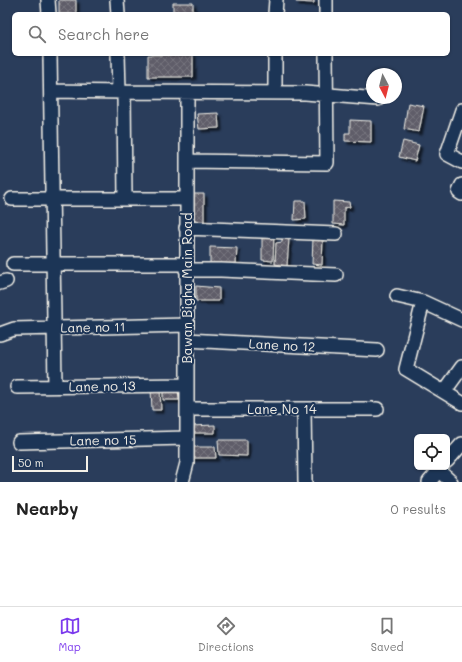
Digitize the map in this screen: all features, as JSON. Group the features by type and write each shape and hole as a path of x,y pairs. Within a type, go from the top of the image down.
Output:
{"street":[{"path":"48,0 49,12"},
{"path":"118,0 118,12"},
{"path":"275,12 276,0"},
{"path":"326,0 326,12"},
{"path":"50,56 55,386"},
{"path":"118,56 125,199"},
{"path":"275,56 275,93"},
{"path":"187,161 327,163 326,56"},
{"path":"51,91 305,93 366,98"},
{"name":"Bawan Bigha Main Road","path":"182,482 187,463 187,93"},
{"path":"462,110 447,154 462,162"},
{"path":"462,185 459,192 462,194"},
{"path":"12,199 186,198"},
{"path":"186,228 336,234"},
{"path":"13,264 186,267 336,275"},
{"path":"397,296 423,302 462,320"},
{"path":"423,302 406,369 462,403"},
{"name":"Lane no 11","path":"0,334 14,329 187,325"},
{"name":"Lane no 12","path":"187,340 377,350"},
{"path":"444,392 462,367"},
{"name":"Lane no 13","path":"16,387 187,385"},
{"name":"Lane No 14","path":"187,409 377,409"},
{"path":"304,409 306,482"},
{"name":"Lane no 15","path":"19,442 187,438"},
{"path":"450,457 462,444"},
{"path":"429,482 438,470"},
{"path":"444,470 451,482"}],"building":[{"path":"59,0 76,0 76,12 59,12"},
{"path":"296,0 314,0 314,3 296,2"},
{"path":"173,3 193,3 193,12 173,12"},
{"path":"148,56 193,56 193,77 148,77"},
{"path":"408,103 424,106 419,132 404,129"},
{"path":"218,113 219,128 199,129 197,114"},
{"path":"350,120 371,121 371,142 345,141 345,133 350,133"},
{"path":"403,141 419,145 415,161 399,157"},
{"path":"190,194 204,194 204,224 190,223"},
{"path":"295,201 305,201 306,219 294,220"},
{"path":"333,201 349,202 350,207 344,208 344,225 333,224"},
{"path":"262,234 274,234 273,261 262,260"},
{"path":"313,238 323,239 322,265 312,264"},
{"path":"282,239 289,239 287,266 275,264 276,243 282,242"},
{"path":"210,247 237,248 236,264 210,263"},
{"path":"196,286 219,288 219,301 196,301"},
{"path":"163,388 178,388 179,400 163,400"},
{"path":"151,389 160,389 161,410 152,410"},
{"path":"215,425 215,433 190,433 190,426"},
{"path":"218,440 247,440 247,456 219,455"},
{"path":"190,447 215,447 216,458 191,458"}]}
